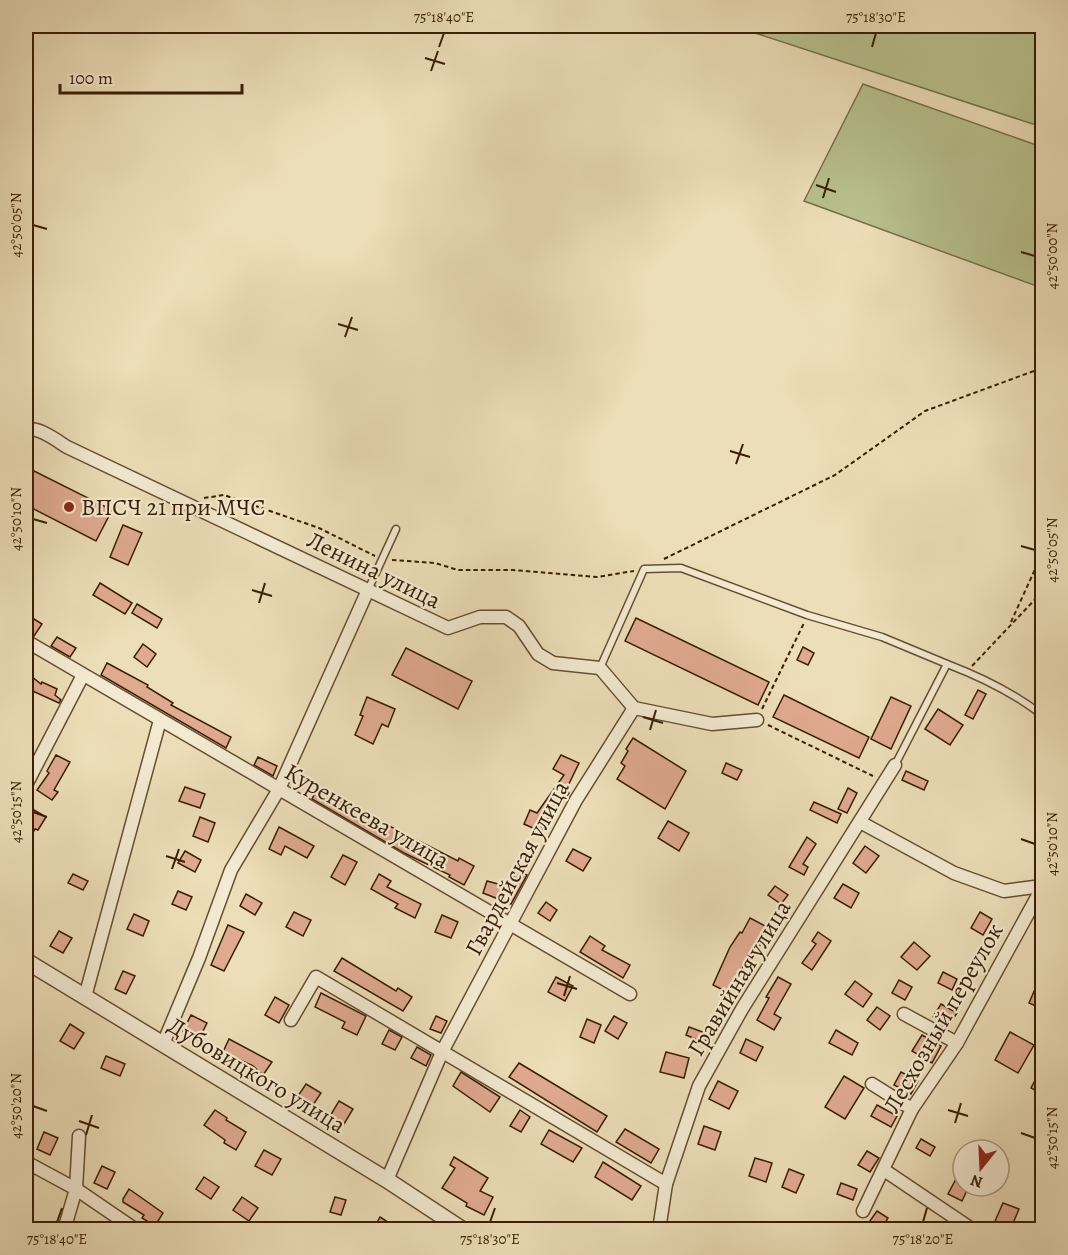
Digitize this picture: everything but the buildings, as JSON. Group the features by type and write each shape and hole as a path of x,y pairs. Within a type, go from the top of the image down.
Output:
{"street":[{"name":"Ленина улица","path":"28,429 448,628 480,617 506,617 519,626 538,654 553,663 600,668"},
{"path":"163,1044 199,958 231,870 279,789 368,590"},
{"name":"Куренкеева улица","path":"26,641 630,994"},
{"path":"600,668 634,708 712,724 757,720"},
{"path":"26,785 83,675"},
{"name":"Гвардейская улица","path":"387,1180 442,1052 576,800 634,708"},
{"path":"85,998 160,720"},
{"name":"Гравийная улица","path":"659,1230 666,1184 699,1086 742,1009 895,765"},
{"path":"860,822 954,873 1004,891 1042,887"},
{"name":"Лесхозный переулок","path":"863,1211 912,1109 957,1043 1042,887"},
{"name":"Дубовицкого улица","path":"26,961 387,1180 463,1230"},
{"path":"291,1020 316,977 666,1184"},
{"path":"904,1014 957,1043"},
{"path":"872,1084 912,1109"},
{"path":"64,1230 76,1189 79,1136"},
{"path":"26,1162 76,1189 136,1230"},
{"path":"884,1170 973,1230"}],"lane":[{"path":"368,590 396,529"},
{"path":"600,668 644,569 681,568 807,615 882,637 967,672 1029,705 1042,715"},
{"path":"895,765 947,664"}],"path":[{"path":"664,559 835,475 924,411 1042,368"},
{"path":"186,503 224,495 319,528 382,558 435,562 458,570 513,570 597,577 644,569"},
{"path":"1009,626 1042,554"},
{"path":"967,672 1042,592"},
{"path":"807,615 757,720 885,782"}],"green space":[{"path":"734,26 1042,26 1042,127"},
{"path":"863,84 1042,147 1042,288 804,201"}],"place":[{"name":"ВПСЧ 21 при МЧС","path":"69,507"}]}
